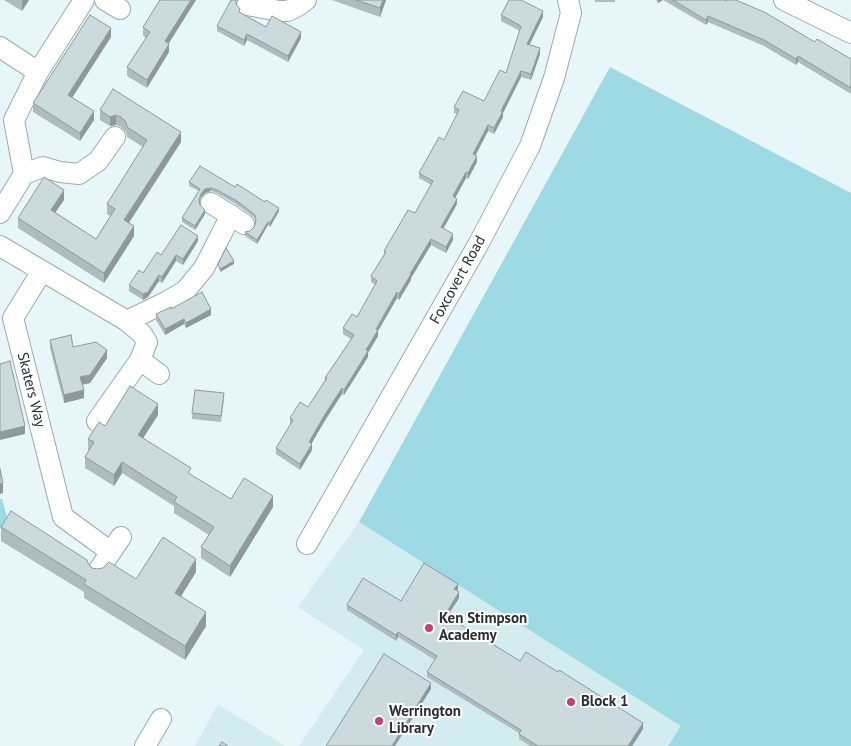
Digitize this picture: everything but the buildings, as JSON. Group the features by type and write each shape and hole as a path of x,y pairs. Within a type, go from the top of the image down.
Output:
{"street":[{"path":"24,174 14,120 38,72 84,0"},
{"path":"247,5 288,11 306,0"},
{"name":"Foxcovert Road","path":"307,544 479,243 530,146 554,78 570,13 568,0"},
{"path":"784,0 851,33"},
{"path":"0,47 38,72"},
{"path":"0,213 24,174 44,167 60,172 79,174 98,161 115,137"},
{"path":"127,321 185,291 204,268 237,220 211,202"},
{"path":"0,246 127,321 142,334 144,351 159,374"},
{"name":"Skaters Way","path":"42,271 13,318 63,517 116,544 98,571"},
{"path":"97,421 144,351"},
{"path":"145,746 161,719"}],"shaded area":[{"path":"610,67 851,193 851,746 668,746 681,726 359,522"},
{"path":"0,499 2,499 7,517 0,529"},
{"name":"Ken Stimpson Academy","path":"359,522 682,726 668,746 299,746 364,650 298,607"},
{"path":"218,704 285,746 195,746"}],"place":[{"name":"Ken Stimpson Academy","path":"429,628"},
{"name":"Block 1","path":"571,702"},
{"name":"Werrington Library","path":"379,721"}]}
